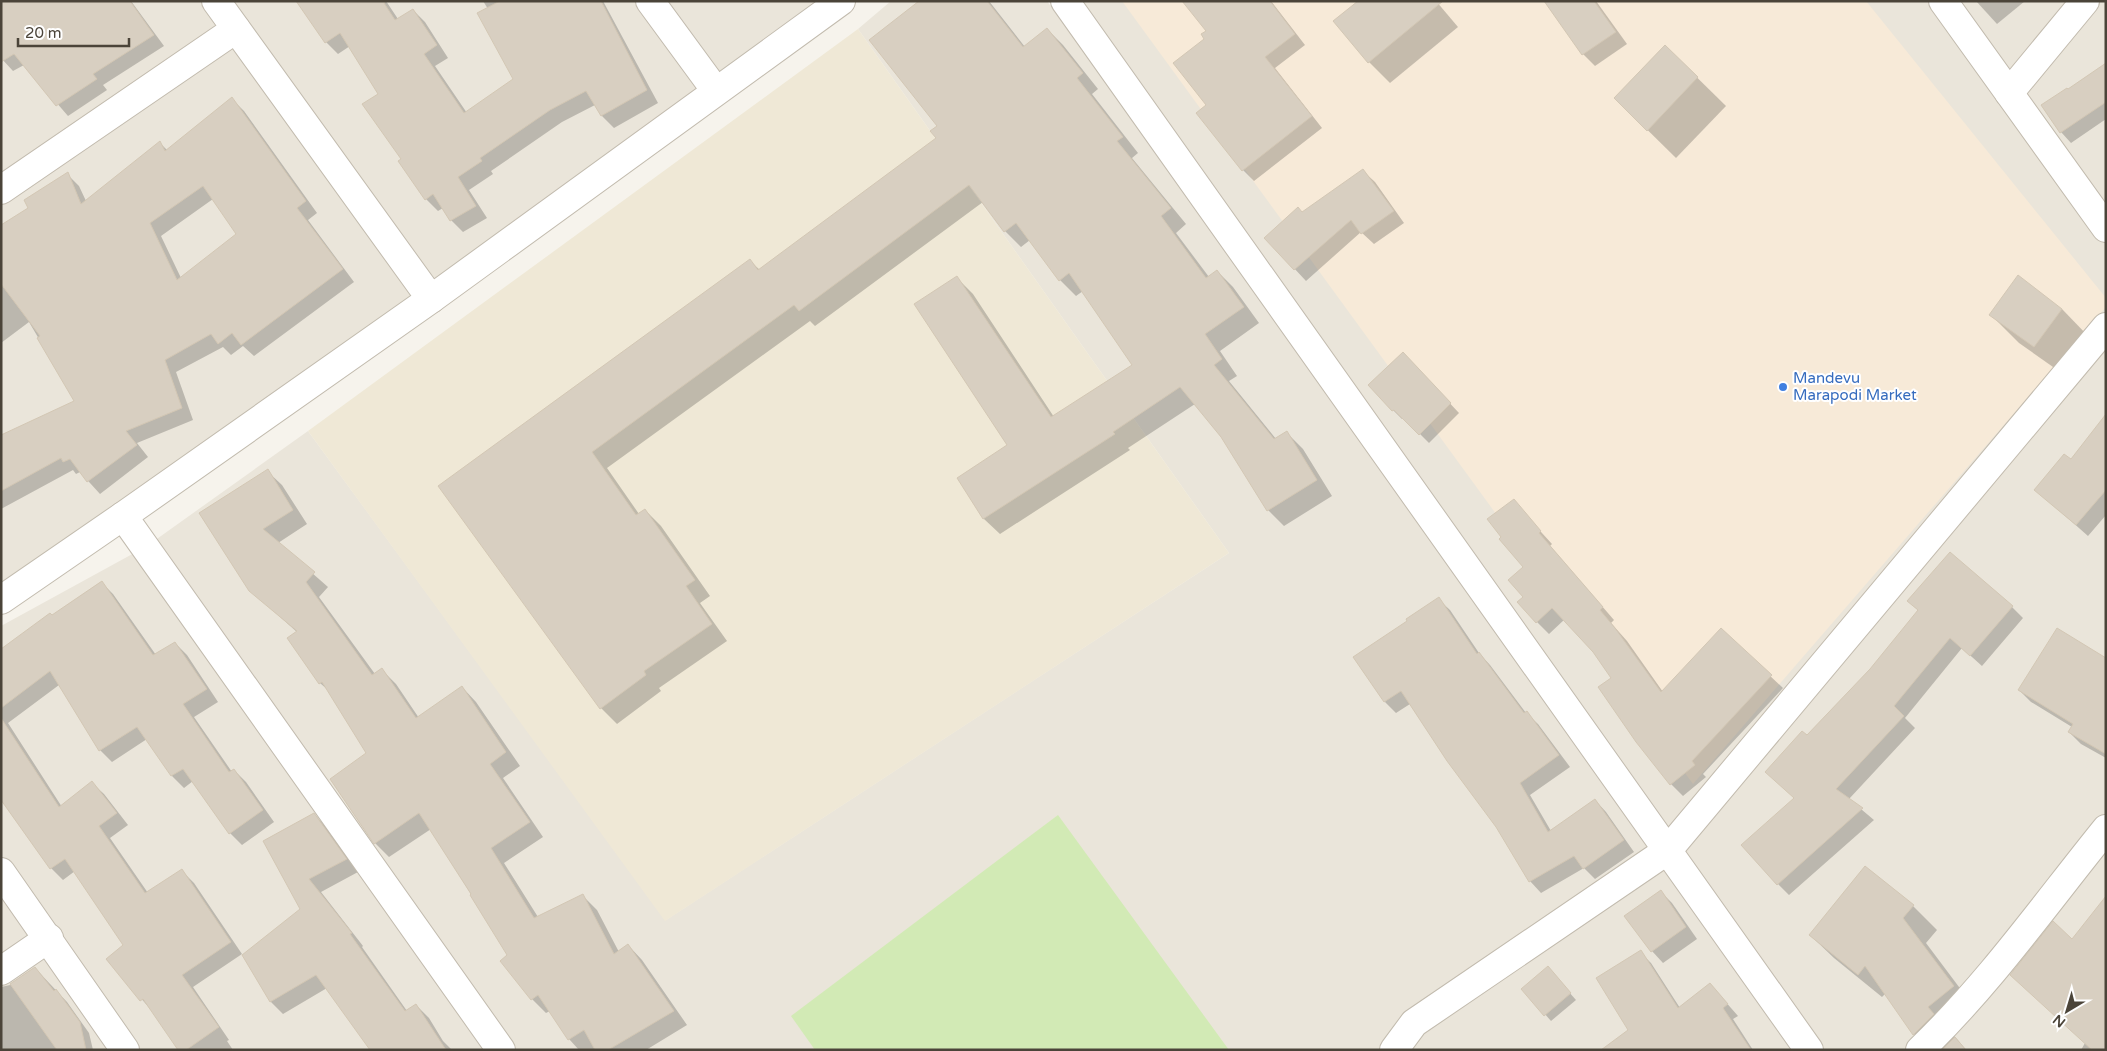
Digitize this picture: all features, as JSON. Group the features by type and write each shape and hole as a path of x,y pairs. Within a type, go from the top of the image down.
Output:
{"street":[{"path":"216,1 431,299"},
{"path":"650,1 716,91"},
{"path":"1,600 431,299 841,1"},
{"path":"1065,1 1809,1050"},
{"path":"1943,1 2106,228"},
{"path":"2009,93 2085,1"},
{"path":"1,190 236,29"},
{"path":"1394,1050 1414,1023 1668,850 2106,327"},
{"path":"123,516 501,1050"},
{"path":"1920,1050 1939,1032 1988,975 2106,829"},
{"path":"1,872 49,938 125,1050"},
{"path":"1,971 49,938"}],"shaded area":[{"path":"1,1 840,1 1,595"},
{"path":"891,1 1047,1 1799,1050 1,1050 1,626 147,546 308,431 666,920 1229,553 858,29"},
{"path":"1065,1 2106,1 2106,1050 1810,1050"},
{"path":"1122,1 1866,1 2106,298 2106,307 1693,784"},
{"path":"858,29 1229,553 665,921 308,431"}],"green space":[{"path":"1058,815 1229,1050 815,1050 791,1016"}],"building":[{"path":"1,1 130,1 154,35 93,74 97,79 56,106 14,54 1,62"},
{"path":"296,1 386,1 384,3 395,20 413,9 437,45 424,54 464,113 513,79 477,13 500,1 601,1 647,90 601,116 586,91 550,110 480,158 482,161 458,177 476,206 450,221 433,194 425,200 398,161 401,159 362,104 378,94 340,33 325,43"},
{"path":"919,1 987,1 1023,47 1047,28 1083,73 1077,78 1123,137 1117,141 1171,208 1161,216 1206,278 1217,270 1244,307 1205,334 1222,359 1214,365 1274,439 1287,431 1317,480 1267,511 1221,437 1180,387 1113,432 1115,434 983,519 957,478 1007,445 914,304 957,276 1051,417 1132,365 1069,273 1059,281 1016,223 1004,232 969,185 799,311 794,305 592,452 636,515 645,509 695,580 686,586 712,624 644,671 646,675 600,709 438,486 750,259 758,270 936,138 930,131 937,126 869,40"},
{"path":"1182,1 1270,1 1295,34 1265,57 1312,116 1242,171 1196,113 1206,105 1173,63 1204,39 1201,34 1206,31"},
{"path":"1358,1 1443,1 1368,63 1333,21"},
{"path":"1544,1 1594,1 1616,32 1582,55"},
{"path":"1665,45 1698,77 1647,131 1614,98"},
{"path":"2106,63 2106,102 2060,133 2041,105"},
{"path":"232,97 306,201 297,208 343,269 241,345 232,333 218,344 211,334 165,360 182,408 126,431 137,445 87,482 70,459 63,462 61,458 1,491 1,435 74,401 37,338 40,336 1,284 1,225 28,208 24,200 68,172 81,204 160,141 165,151","holes":["203,186 236,234 177,280 150,223"]},
{"path":"1363,169 1394,211 1361,234 1351,220 1294,270 1264,238 1298,207 1302,212"},
{"path":"2018,275 2062,309 2034,347 1989,315"},
{"path":"1403,352 1451,403 1419,435 1394,410 1392,411 1368,385"},
{"path":"2106,414 2106,490 2076,525 2034,490 2064,454 2071,459"},
{"path":"268,469 293,510 263,529 315,572 306,582 372,675 382,668 416,718 462,686 506,752 490,764 530,822 491,848 534,918 583,894 614,954 628,944 674,1011 608,1050 595,1050 584,1030 568,1040 538,995 531,1000 500,961 507,955 471,894 419,813 374,844 330,779 366,753 322,682 319,684 287,638 297,631 249,591 199,513"},
{"path":"1514,499 1541,531 1539,533 1603,607 1600,610 1661,692 1721,628 1772,675 1692,761 1695,765 1670,785 1636,742 1598,687 1611,678 1593,652 1552,608 1536,623 1517,602 1523,597 1508,580 1523,567 1499,539 1501,537 1487,519"},
{"path":"1950,552 2013,606 1970,656 1950,638 1894,706 1904,716 1836,789 1863,808 1777,885 1741,845 1794,798 1765,772 1802,731 1807,735 1870,669 1918,610 1907,601"},
{"path":"102,581 153,655 175,642 207,689 183,704 229,772 234,769 263,810 229,834 183,769 171,776 137,727 99,751 50,671 1,708 1,649 50,613 52,615"},
{"path":"1439,597 1477,654 1479,652 1524,713 1527,711 1559,755 1520,783 1548,832 1595,799 1624,840 1583,869 1574,856 1529,882 1496,827 1447,761 1401,691 1384,702 1353,657"},
{"path":"2057,628 2106,658 2106,754 2068,732 2073,724 2018,690"},
{"path":"1,718 59,807 92,781 117,813 99,826 145,893 182,869 231,942 182,975 219,1027 186,1050 178,1050 143,999 140,1001 106,959 123,945 65,859 50,869 1,800"},
{"path":"314,813 347,859 309,879 352,933 350,934 405,1011 416,1004 446,1050 370,1050 316,975 270,1002 242,955 300,909 263,841"},
{"path":"1865,866 1914,905 1903,918 1954,986 1928,1007 1934,1014 1913,1035 1865,966 1858,975 1809,935"},
{"path":"1661,890 1686,927 1651,952 1624,916"},
{"path":"2106,896 2106,1050 2092,1050 2010,975 2053,921 2072,939"},
{"path":"1641,950 1678,1008 1710,983 1728,1004 1723,1008 1751,1050 1601,1050 1628,1030 1596,978"},
{"path":"1548,966 1571,993 1544,1016 1521,989"},
{"path":"35,967 54,991 56,989 80,1022 86,1050 57,1050 10,984"},
{"path":"1955,1037 1966,1050 1942,1050"}],"place":[{"name":"Mandevu Marapodi Market","path":"1783,387"}]}
